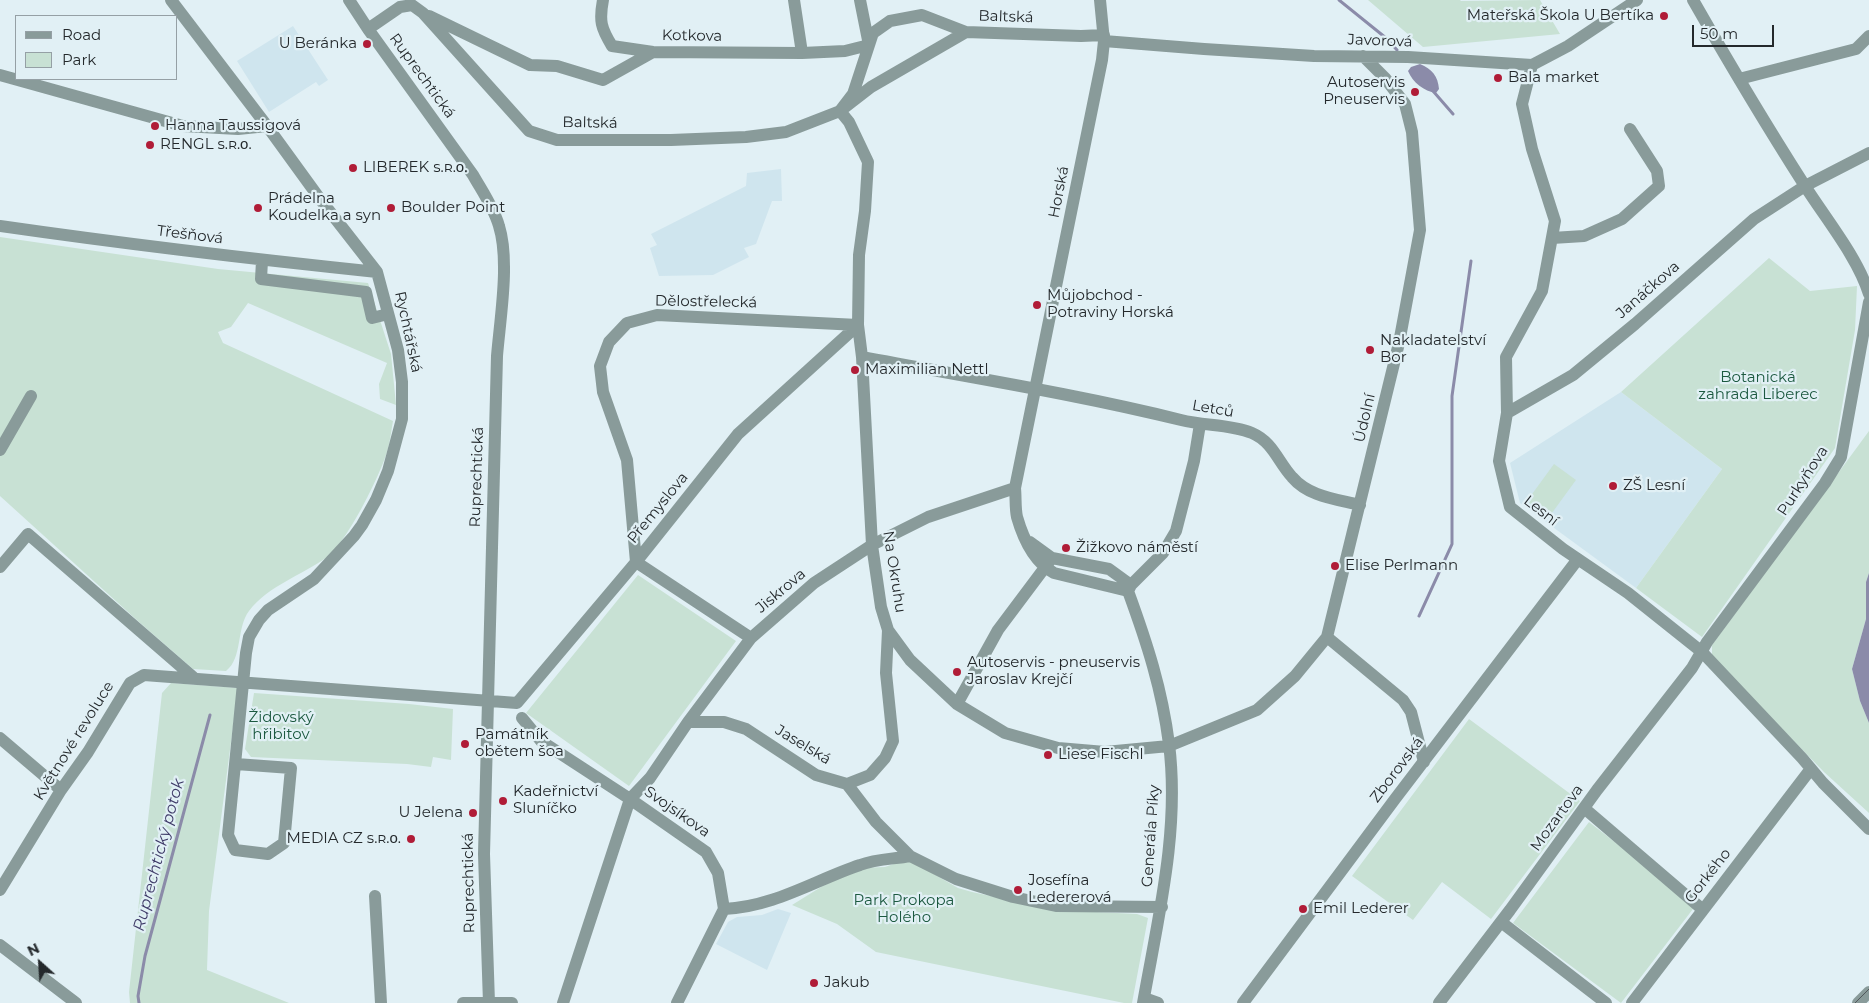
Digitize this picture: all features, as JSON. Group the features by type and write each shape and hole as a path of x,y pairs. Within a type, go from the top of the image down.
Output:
{"street":[{"name":"Rychtářská","path":"171,0 377,272 398,350 402,382 402,419 388,471 376,500 354,536 326,564 322,572 268,610 260,620 249,638 244,683"},
{"name":"Ruprechtická","path":"350,0 473,175 487,199 499,226 503,273 497,356 484,854 489,1002"},
{"path":"603,0 601,12 602,30 612,46 653,52"},
{"path":"794,0 802,53"},
{"path":"860,0 868,45"},
{"name":"Horská","path":"1048,563 1035,557 1026,540 1017,516 1015,488 1102,60 1104,38 1100,0"},
{"path":"1532,65 1568,46 1637,0"},
{"path":"1693,0 1738,79 1805,186 1866,275 1869,294"},
{"name":"Baltská","path":"368,28 400,7 410,3 423,14 529,131 557,140 671,140 746,137 786,132 840,111 871,87 966,32 1104,38"},
{"name":"Kotkova","path":"423,14 530,65 557,66 603,80 653,52 802,53 845,51 868,45"},
{"path":"840,111 852,94 868,45 874,33 890,20 922,15 966,32"},
{"path":"1738,79 1856,50 1869,36"},
{"name":"Javorová","path":"1104,38 1222,50 1314,56 1363,56 1532,65"},
{"name":"Údolní","path":"1327,637 1399,343 1420,230 1412,132 1405,104 1386,78 1363,56"},
{"name":"Lesní","path":"1532,65 1522,104 1532,149 1555,221 1542,291 1506,357 1507,413 1499,461 1510,507 1628,593 1702,652 1802,758 1810,770 1869,828"},
{"path":"0,75 15,79"},
{"path":"18,80 183,126 238,129 267,126"},
{"name":"Na Okruhu","path":"840,111 850,122 868,162 865,211 859,255 858,324 862,357 872,545 881,607 888,630 910,660 957,704 1005,733 1058,748 1105,752 1170,746 1256,710 1295,676 1327,637"},
{"path":"1552,238 1584,236 1622,219 1659,186 1657,171 1630,129"},
{"name":"Janáčkova","path":"1507,413 1572,375 1635,324 1754,219 1805,186 1869,153"},
{"name":"Třešňová","path":"0,226 114,243 377,272"},
{"path":"262,260 261,279 366,292 372,318 388,314"},
{"name":"Purkyňova","path":"1702,652 1707,642 1825,483 1841,457 1869,302"},
{"name":"Dělostřelecká","path":"636,562 627,460 603,392 600,366 609,342 627,323 657,315 858,324"},
{"name":"Přemyslova","path":"487,702 517,703 636,562 738,434 858,324"},
{"name":"Letců","path":"862,357 1129,407 1200,424 1213,424 1252,433 1272,447 1292,478 1313,494 1360,505"},
{"path":"0,450 31,396"},
{"path":"957,704 998,630 1048,563 1054,573 1130,588 1163,553 1176,531 1194,461 1200,424"},
{"name":"Jiskrova","path":"630,799 650,778 688,722 751,638 814,583 872,545 928,517 1015,488"},
{"path":"0,567 28,534 193,677"},
{"name":"Zborovská","path":"1243,1003 1578,558"},
{"path":"636,562 751,638"},
{"name":"Generála Píky","path":"1130,588 1153,660 1170,746 1172,806 1162,907 1144,1000"},
{"path":"888,630 886,673 893,741 885,758 870,775 847,784 876,822 910,856 956,879 1021,899 1056,906 1162,907"},
{"path":"1327,637 1403,700 1411,712 1424,762"},
{"name":"Mozartova","path":"1439,1003 1584,808 1692,668 1702,652"},
{"name":"Květnové revoluce","path":"0,890 61,790 88,752 133,679 144,675 193,677 244,683 487,702"},
{"path":"236,764 291,768 284,843 268,854 235,850 228,835 244,683"},
{"name":"Svojsíkova","path":"522,718 541,741 630,799 706,852 718,873 724,909"},
{"name":"Jaselská","path":"688,722 724,722 746,730 816,775 847,784"},
{"path":"0,738 61,790"},
{"name":"Gorkého","path":"1632,1003 1810,770"},
{"path":"563,1003 630,799"},
{"path":"1584,808 1702,909"},
{"path":"677,1003 724,909 756,905 797,892 862,864 910,856"},
{"path":"375,896 382,1003"},
{"path":"1501,922 1606,1003"},
{"path":"0,945 76,1003"},
{"path":"1858,1003 1869,992"},
{"path":"1144,1000 1158,1003"},
{"path":"463,1003 512,1003"}],"shaded area":[{"path":"293,26 328,80 319,86 316,82 269,112 237,61"},
{"path":"781,169 782,201 772,201 756,244 744,248 749,257 713,275 659,276 650,248 657,245 651,234 746,186 747,173"},
{"name":"ZŠ Lesní","path":"1621,392 1722,469 1636,588 1520,503 1510,463"},
{"path":"778,909 791,913 767,970 716,944 728,922 737,917 762,915"}],"green space":[{"path":"1368,0 1540,0 1560,34 1423,47"},
{"path":"0,237 218,269 368,283 391,354 396,405 380,399 379,384 387,363 248,303 231,327 218,332 223,343 393,421 382,466 369,494 344,538 327,557 276,587 249,611 242,626 235,659 226,671 193,669 0,496"},
{"name":"Botanická zahrada Liberec","path":"1769,258 1810,291 1857,286 1855,330 1835,448 1702,637 1636,588 1722,469 1621,392"},
{"path":"1869,431 1869,573 1866,582 1866,619 1852,669 1860,701 1869,723 1869,813 1824,772 1712,657 1712,645"},
{"path":"1554,464 1576,480 1549,517 1527,501"},
{"path":"638,575 736,641 629,786 526,713"},
{"path":"171,683 238,688 209,911 207,970 289,1003 130,1003 129,992 162,693"},
{"name":"Židovský hřibitov","path":"254,693 453,709 451,760 433,757 431,767 407,764 251,757 245,749"},
{"path":"1469,719 1580,801 1491,919 1442,882 1413,920 1352,876"},
{"path":"1589,822 1696,905 1621,1003 1513,923"},
{"name":"Park Prokopa Holého","path":"905,860 915,863 958,888 972,892 1056,910 1137,914 1148,918 1132,1003 1124,1003 876,952 837,924 792,905 821,887 858,868 885,867"}],"water":[{"path":"1420,64 1428,68 1436,77 1439,89 1436,93 1419,86 1410,75 1408,71 1411,67"},
{"path":"1869,573 1869,723 1860,701 1852,669 1866,619 1866,582"}],"waterway":[{"path":"1339,0 1386,38 1397,50"},
{"path":"1433,91 1453,114"},
{"path":"1419,616 1452,544 1452,396 1471,261"},
{"name":"Ruprechtický potok","path":"139,1003 138,996 145,956 210,715"}],"tram line":[{"path":"1855,1003 1869,989"}],"place":[{"name":"Mateřská Škola U Bertíka","path":"1664,16"},
{"name":"U Beránka","path":"367,44"},
{"name":"Bala market","path":"1498,78"},
{"name":"Autoservis Pneuservis","path":"1415,92"},
{"name":"Hanna Taussigová","path":"155,126"},
{"name":"RENGL s.ʀ.ᴏ.","path":"150,145"},
{"name":"LIBEREK s.ʀ.ᴏ.","path":"353,168"},
{"name":"Prádelna Koudelka a syn","path":"258,208"},
{"name":"Boulder Point","path":"391,208"},
{"name":"Můjobchod - Potraviny Horská","path":"1037,305"},
{"name":"Nakladatelství Bor","path":"1370,350"},
{"name":"Maximilian Nettl","path":"855,370"},
{"name":"ZŠ Lesní","path":"1613,486"},
{"name":"Žižkovo náměstí","path":"1066,548"},
{"name":"Elise Perlmann","path":"1335,566"},
{"name":"Autoservis - pneuservis Jaroslav Krejčí","path":"957,672"},
{"name":"Památník obětem šoa","path":"465,744"},
{"name":"Liese Fischl","path":"1048,755"},
{"name":"Kadeřnictví Sluníčko","path":"503,801"},
{"name":"U Jelena","path":"473,813"},
{"name":"MEDIA CZ s.ʀ.ᴏ.","path":"411,839"},
{"name":"Josefína Ledererová","path":"1018,890"},
{"name":"Emil Lederer","path":"1303,909"},
{"name":"Jakub","path":"814,983"}]}
